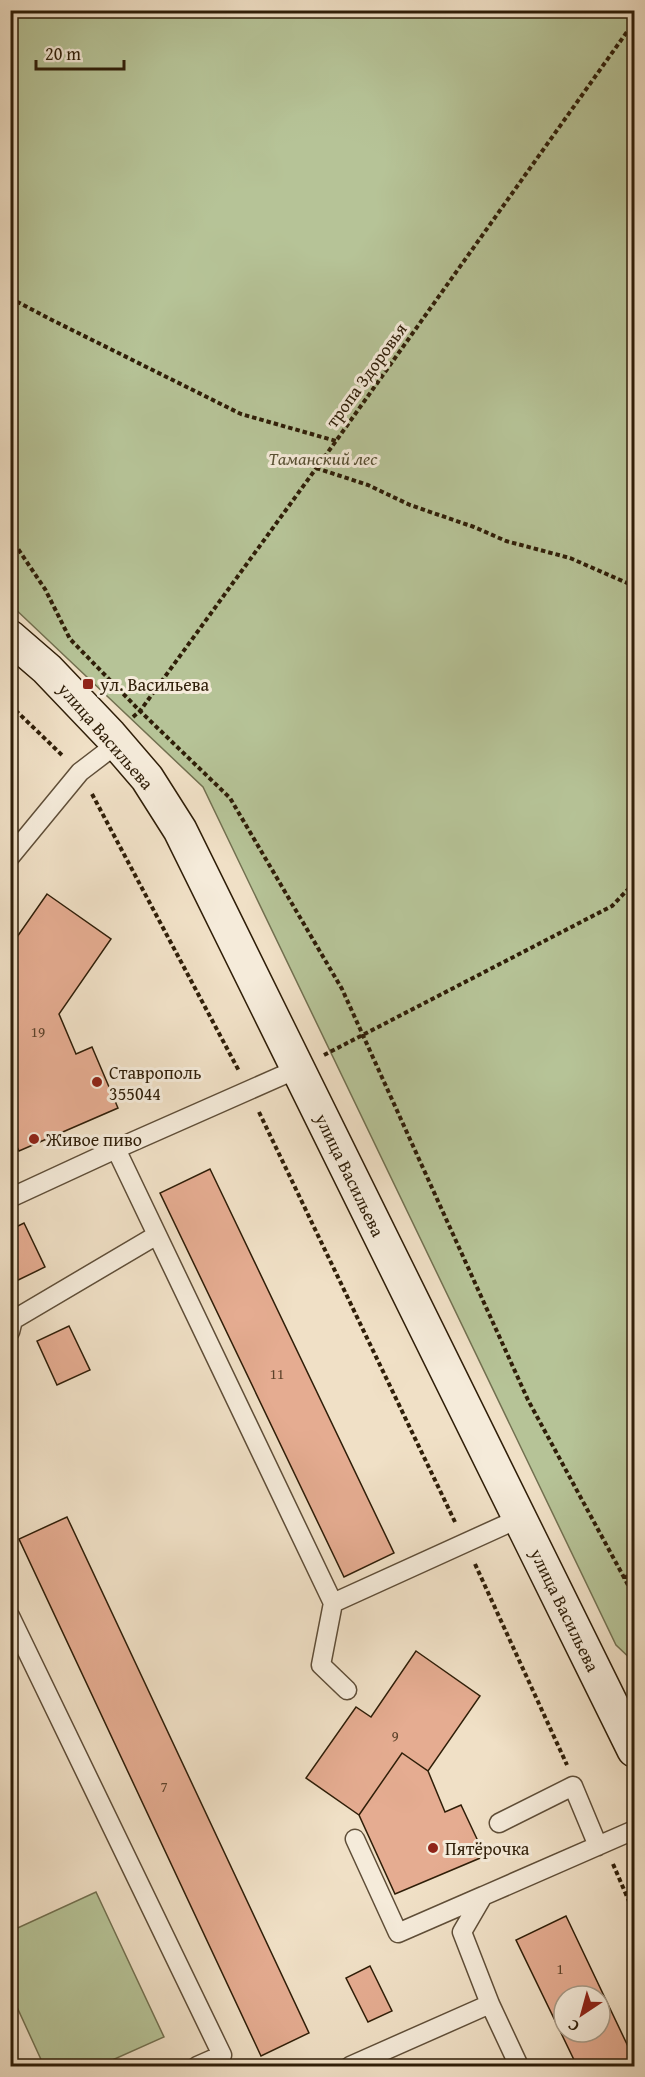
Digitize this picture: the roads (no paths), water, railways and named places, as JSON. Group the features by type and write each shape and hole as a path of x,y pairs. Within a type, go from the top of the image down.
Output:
{"street":[{"name":"улица Васильева","path":"10,637 46,669 114,739 147,778 180,830 634,1750"}],"lane":[{"path":"10,857 80,772 114,739"},
{"path":"11,1198 297,1069"},
{"path":"116,1149 333,1603 321,1665 347,1690"},
{"path":"10,1332 13,1320 157,1235"},
{"path":"333,1603 520,1518"},
{"path":"10,1616 225,2061 197,2067"},
{"path":"498,1822 573,1786 600,1845"},
{"path":"355,1839 398,1933 634,1830"},
{"path":"483,1896 462,1932 490,2004 519,2067"},
{"path":"350,2067 490,2004"}],"place":[{"name":"ул. Васильева","path":"88,684"},
{"name":"Ставрополь 355044","path":"97,1082"},
{"name":"Живое пиво","path":"34,1139"},
{"name":"Пятёрочка","path":"433,1848"}],"park label":[{"name":"Таманский лес","path":"323,458"}]}
